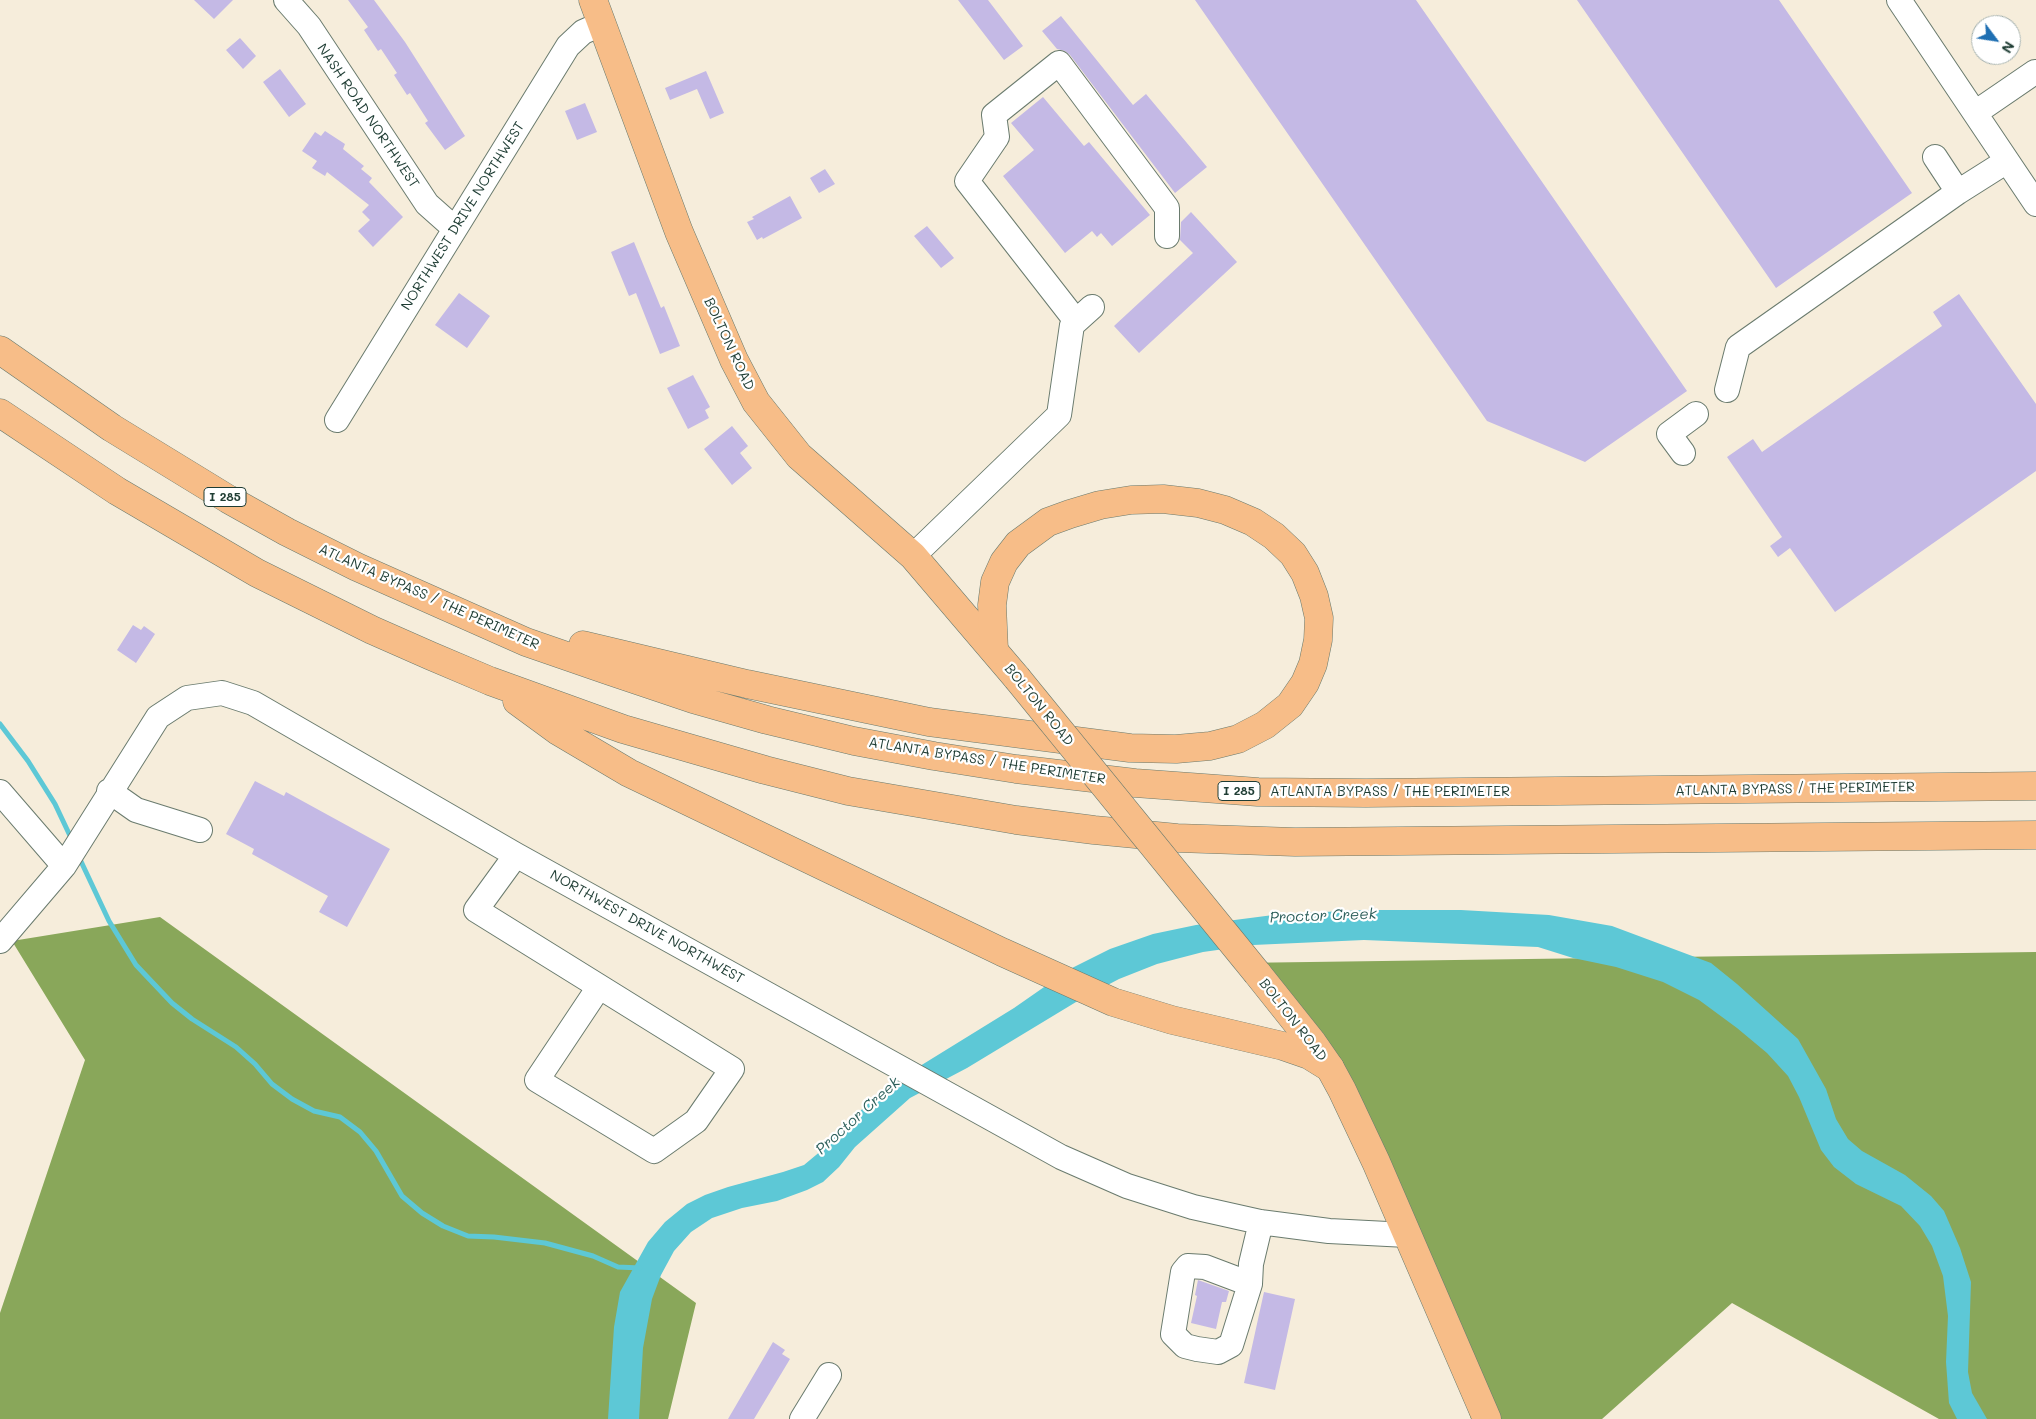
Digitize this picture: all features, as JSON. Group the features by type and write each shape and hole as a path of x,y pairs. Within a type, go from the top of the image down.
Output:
{"main road":[{"name":"BOLTON ROAD","path":"597,12 679,232 734,360 756,402 799,456 913,556 1017,678 1312,1042 1330,1068 1376,1162 1487,1419"},
{"name":"ATLANTA BYPASS / THE PERIMETER","path":"0,350 112,428 228,499 287,532 357,567 526,642 693,699 767,720 854,741 934,756 1134,783 1258,792 1356,793 2036,786"},
{"path":"0,413 117,491 257,573 372,630 490,681 623,729 765,770 848,790 1016,820 1177,838 1295,842 2036,835"},
{"path":"465,616 747,684 929,722 1130,748 1176,749 1210,746 1238,739 1266,725 1290,705 1305,683 1313,664 1318,640 1319,618 1314,596 1305,573 1293,554 1274,536 1253,522 1224,510 1198,503 1163,499 1131,500 1100,505 1063,517 1038,528 1018,544 1004,562 995,582 992,605 994,650"},
{"path":"490,681 558,731 629,773 1002,952 1113,1002 1172,1020 1283,1046 1308,1055 1330,1068"}],"street":[{"name":"NASH ROAD NORTHWEST","path":"286,0 309,26 427,204 454,228"},
{"path":"1899,0 2036,204"},
{"name":"NORTHWEST DRIVE NORTHWEST","path":"337,420 568,46 583,32 597,12"},
{"path":"913,556 1058,414 1072,325 1084,314 966,181 997,137 994,115 1059,63 1167,208 1167,236"},
{"path":"1975,113 2035,72"},
{"path":"1935,157 1958,192"},
{"path":"1727,390 1738,347 1958,192 2007,161"},
{"path":"1682,453 1669,434 1696,414"},
{"name":"NORTHWEST DRIVE NORTHWEST","path":"0,941 64,866 158,717 187,698 222,693 253,703 516,855 1061,1157 1127,1186 1193,1207 1261,1222 1329,1231 1408,1235"},
{"path":"0,792 64,866"},
{"path":"109,792 136,810 200,830"},
{"path":"516,855 476,910 732,1068 696,1120 654,1151 537,1080 599,987"},
{"path":"1250,1284 1251,1264 1261,1222"},
{"path":"802,1419 829,1374"}],"green space":[{"path":"160,917 696,1303 668,1419 0,1419 0,1313 85,1060 12,941"},
{"path":"2036,952 2036,1419 1939,1419 1732,1303 1602,1419 1471,1419 1419,1262 1353,1088 1237,963"}],"water":[{"name":"Proctor Creek","path":"1366,910 1461,910 1549,915 1612,926 1711,963 1737,984 1798,1039 1826,1089 1836,1119 1848,1139 1862,1151 1905,1175 1931,1196 1944,1211 1960,1248 1971,1282 1968,1372 1972,1393 1987,1419 1957,1419 1949,1403 1946,1362 1948,1316 1943,1276 1932,1246 1920,1226 1901,1206 1856,1184 1834,1167 1821,1150 1788,1076 1767,1053 1737,1028 1699,1000 1663,982 1616,967 1573,958 1538,947 1364,940 1253,945 1203,952 1157,964 1119,979 1081,999 967,1068 910,1098 855,1147 839,1167 823,1182 777,1201 742,1208 712,1218 691,1232 674,1251 661,1275 652,1299 643,1348 639,1419 608,1419 614,1327 620,1292 648,1242 665,1222 687,1204 728,1187 804,1165 822,1150 832,1137 886,1087 1014,1008 1070,969 1110,949 1153,934 1196,925 1281,914"}],"building":[{"path":"194,0 233,0 214,19"},
{"path":"348,0 374,0 405,42 465,136 445,150 425,123 428,121 410,93 407,95 394,75 397,73 381,49 378,51 364,30 368,27"},
{"path":"958,0 988,0 1023,46 1004,60"},
{"path":"1195,0 1416,0 1687,391 1585,462 1487,421"},
{"path":"1577,0 1779,0 1912,193 1776,288"},
{"path":"1061,16 1133,105 1146,94 1207,167 1175,193 1070,55 1065,51 1057,49 1042,31"},
{"path":"240,38 256,56 243,69 226,50"},
{"path":"280,69 306,104 289,117 263,82"},
{"path":"706,71 724,113 710,119 697,89 670,100 665,88"},
{"path":"1043,97 1084,146 1089,142 1150,215 1112,246 1101,233 1097,237 1092,231 1065,253 1003,176 1034,150 1011,123"},
{"path":"585,103 597,132 577,140 565,111"},
{"path":"325,131 345,144 343,149 364,166 361,169 372,178 369,182 403,217 373,247 358,231 370,220 362,212 369,205 327,172 325,176 312,168 317,161 302,151 315,132 321,136"},
{"path":"825,169 835,184 819,193 810,178"},
{"path":"790,196 802,218 763,239 762,237 757,240 747,222 754,219 752,217"},
{"path":"1191,212 1237,262 1139,353 1114,326 1193,253 1180,240 1181,222"},
{"path":"927,226 954,258 941,268 914,236"},
{"path":"634,242 661,308 664,306 680,346 660,354 636,293 629,296 611,252"},
{"path":"459,293 490,316 467,348 435,325"},
{"path":"1959,294 2036,404 2036,471 1835,612 1790,548 1778,557 1770,546 1782,537 1727,457 1753,439 1762,452 1942,326 1933,312"},
{"path":"693,375 710,407 705,410 709,418 688,429 667,388"},
{"path":"732,426 748,446 740,453 752,468 732,485 704,449"},
{"path":"133,625 141,630 144,626 155,634 136,663 117,650"},
{"path":"255,781 284,796 286,792 390,849 347,927 319,912 328,896 252,854 254,849 226,834"},
{"path":"1198,1280 1229,1291 1226,1302 1222,1302 1216,1329 1191,1323 1197,1296 1195,1295"},
{"path":"1264,1292 1295,1299 1275,1390 1244,1383"},
{"path":"773,1342 785,1350 782,1354 790,1359 754,1419 728,1419"}],"waterway":[{"path":"0,724 28,761 55,804 72,840"},
{"path":"78,855 109,921 136,965 172,1003 192,1019 236,1047 255,1064 272,1084 292,1099 314,1111 340,1117 360,1132 376,1151 402,1196 422,1213 443,1226 468,1236 545,1243 593,1256 618,1267 640,1268"}]}
